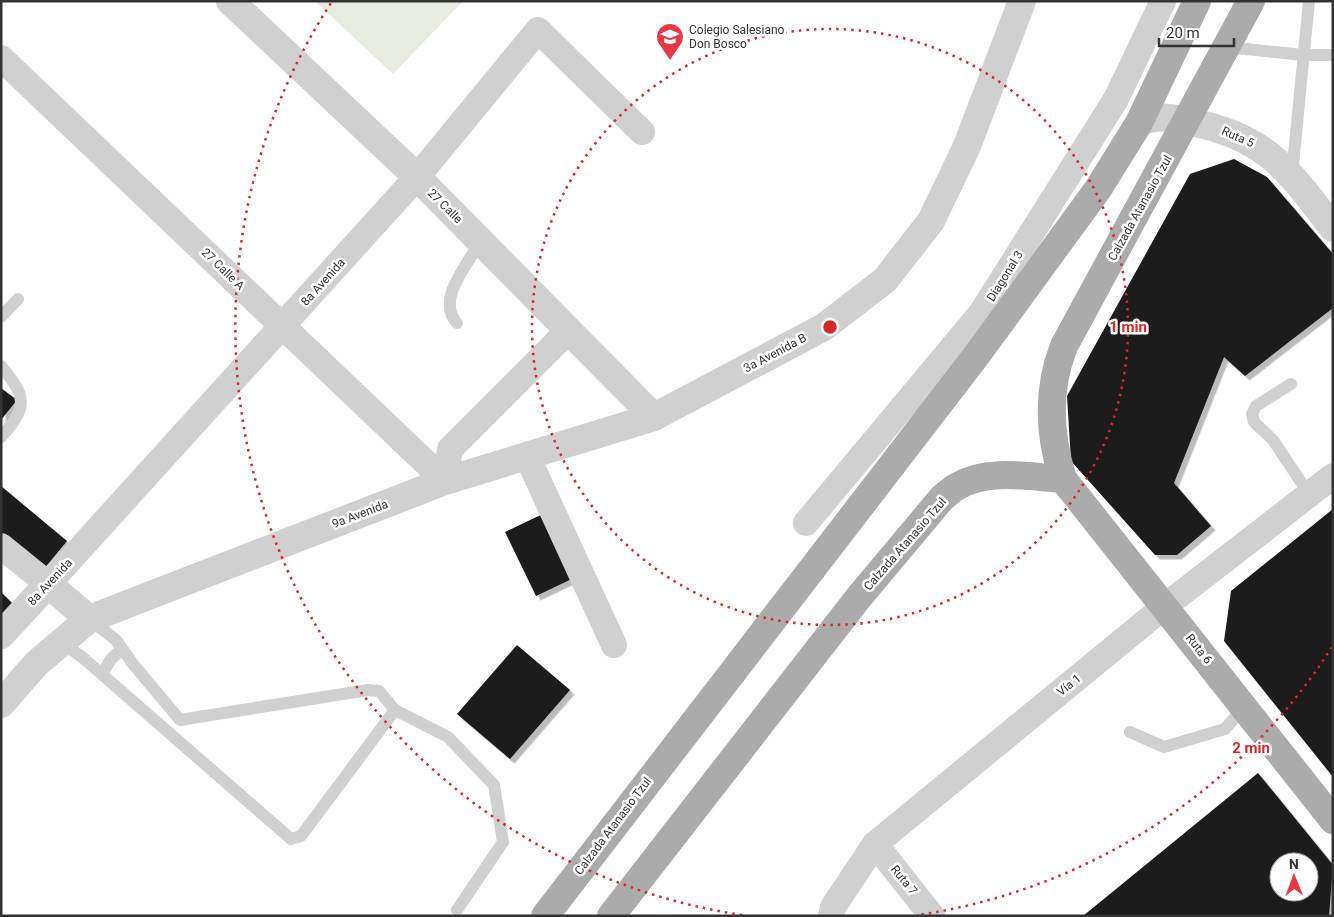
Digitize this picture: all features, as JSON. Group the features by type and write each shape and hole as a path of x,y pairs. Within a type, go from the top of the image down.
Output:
{"main road":[{"name":"Calzada Atanasio Tzul","path":"545,916 976,356 1098,189 1139,122 1196,1"},
{"name":"Calzada Atanasio Tzul","path":"611,916 859,597 942,498 958,485 983,478 1011,475 1063,480 1053,443 1052,387 1056,366 1064,346 1251,1"},
{"name":"Ruta 6","path":"1063,480 1165,606 1333,820"}],"street":[{"name":"27 Calle","path":"230,1 417,177 654,417"},
{"name":"3a Avenida B","path":"445,481 654,417 824,327 885,280 931,221 967,146 1022,1"},
{"name":"Diagonal 3","path":"806,523 982,312 1116,100 1162,1"},
{"name":"8a Avenida","path":"1,635 284,326 417,177 538,30 642,132"},
{"name":"27 Calle A","path":"1,58 445,481"},
{"name":"Ruta 5","path":"1139,122 1149,117 1187,121 1233,133 1259,146 1292,175 1333,228"},
{"path":"445,481 450,449 569,330"},
{"path":"526,456 614,645"},
{"name":"Vía 1","path":"831,916 833,907 875,844 1165,606 1333,476"},
{"name":"9a Avenida","path":"89,619 445,481"},
{"path":"1,546 89,619 36,664 1,704"},
{"name":"Ruta 7","path":"875,844 932,916"}],"lane":[{"path":"1292,175 1309,1"},
{"path":"1226,47 1303,56 1333,55"},
{"path":"457,323 450,316 449,301 453,287 480,242"},
{"path":"1,317 18,299"},
{"path":"1,366 20,390 22,402 18,416 1,437"},
{"path":"1291,384 1256,406 1252,414 1254,422 1273,440 1310,494"},
{"path":"89,619 116,640 180,720 368,690 379,691 395,710 448,737 494,785 503,842 457,910"},
{"path":"62,643 102,674 291,839 301,836 395,710"},
{"path":"102,674 111,659 122,649"},
{"path":"1130,732 1164,747 1225,729 1244,707"}],"shaded area":[{"path":"315,1 463,1 393,74"}],"building":[{"path":"1234,159 1267,177 1333,254 1333,308 1245,376 1224,357 1174,483 1211,526 1177,555 1155,555 1071,461 1067,396 1190,174"},
{"path":"1,388 17,400 1,420"},
{"path":"1,486 67,541 38,576 1,545"},
{"path":"1333,509 1333,777 1224,641 1231,591"},
{"path":"547,512 578,576 536,596 505,532"},
{"path":"1,592 16,607 1,621"},
{"path":"517,645 570,690 510,759 457,714"},
{"path":"1258,773 1333,865 1329,916 1083,916"}],"place":[{"name":"Colegio Salesiano Don Bosco","path":"670,61"}]}
